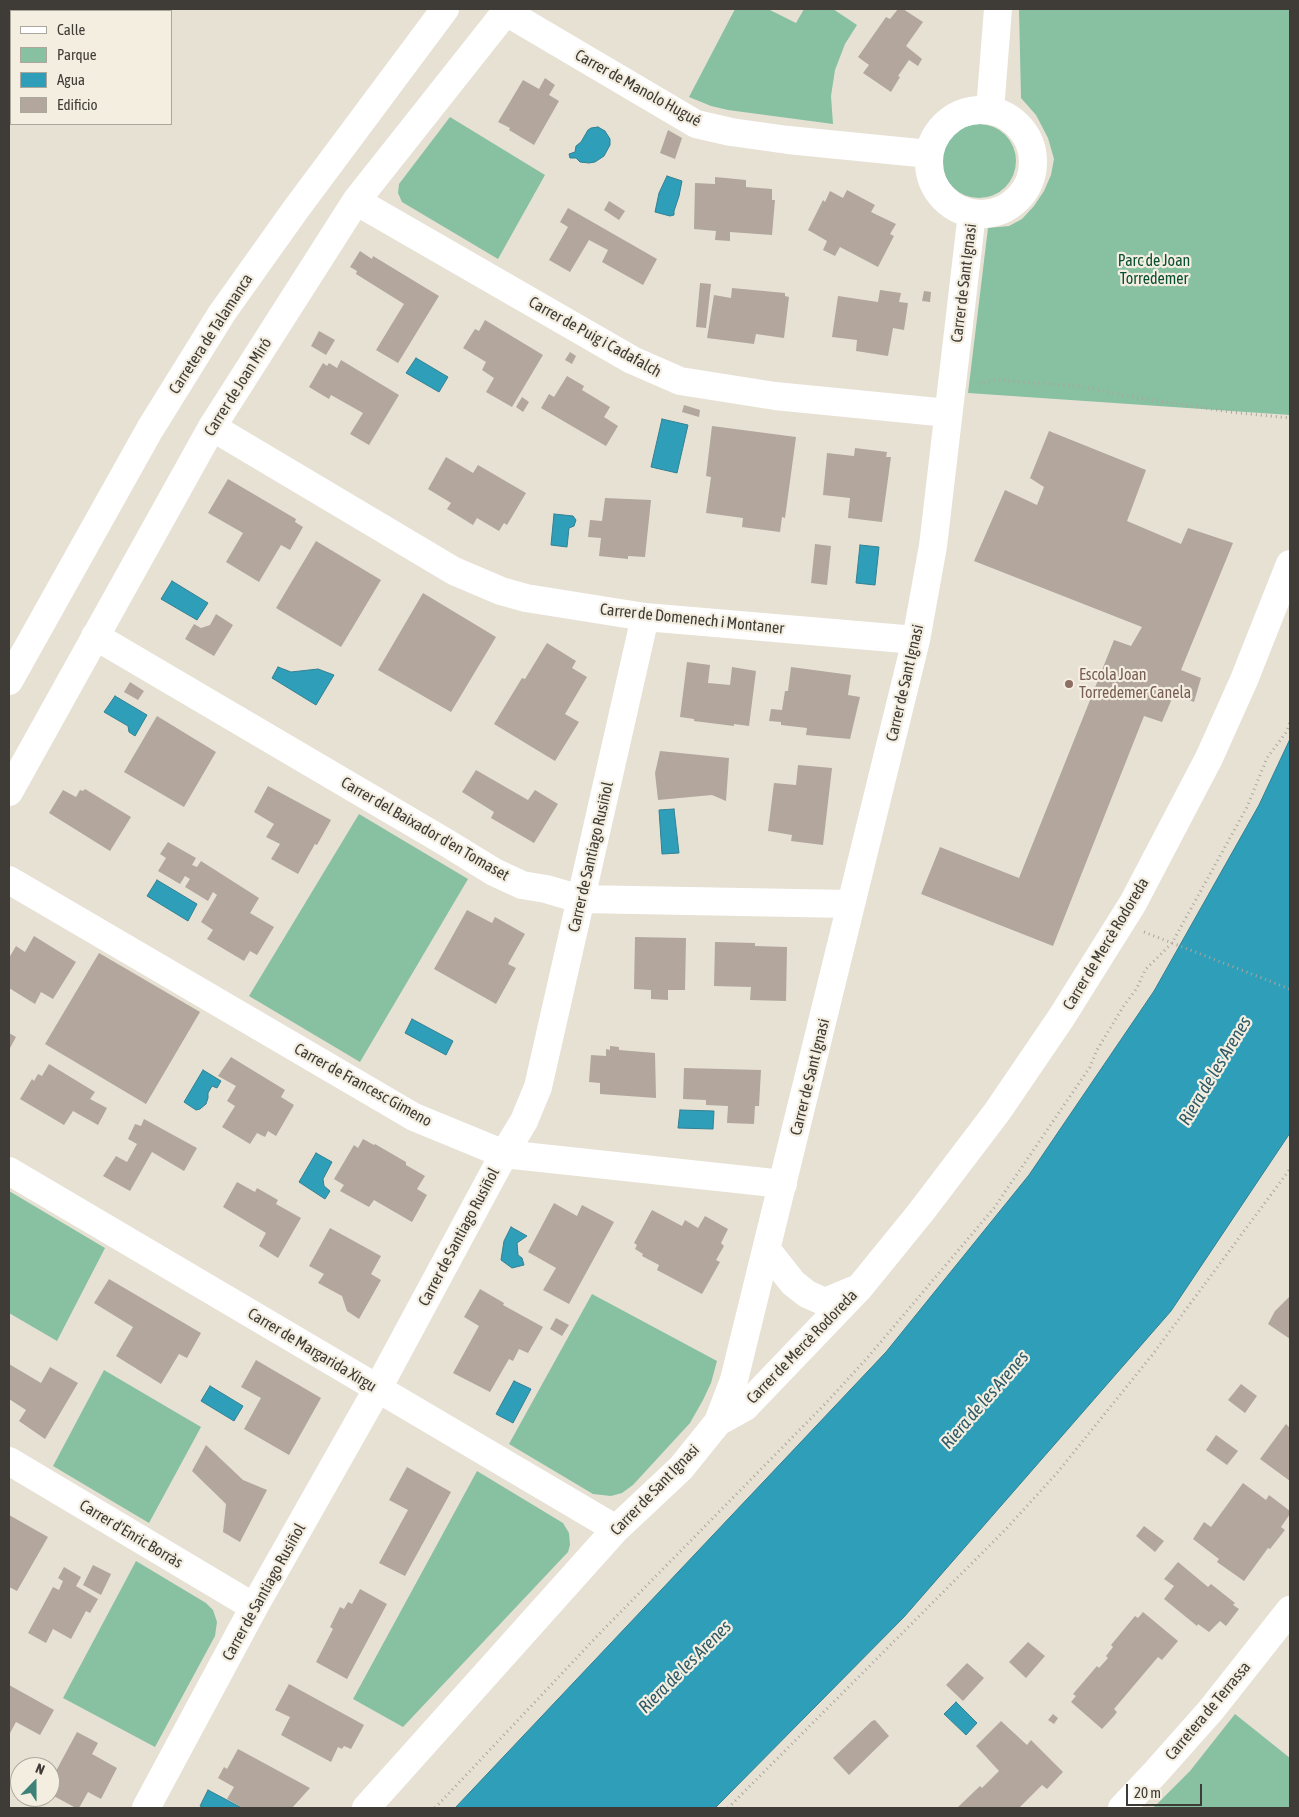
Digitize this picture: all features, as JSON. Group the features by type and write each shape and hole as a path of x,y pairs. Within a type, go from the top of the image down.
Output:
{"street":[{"name":"Carretera de Talamanca","path":"9,681 150,429 222,313 296,209 446,9"},
{"path":"990,110 998,9"},
{"name":"Carrer de Manolo Hugué","path":"507,10 696,124 740,134 929,154"},
{"name":"Carrer de Joan Miró","path":"9,792 212,428 356,201 507,10"},
{"path":"990,110 1008,117 1022,130 1030,145 1033,161 1030,181 1020,197 1006,208 988,214 972,213 961,210 945,200 933,183 928,168 929,154 935,136 947,121 962,112 990,110"},
{"name":"Carrer de Puig i Cadafalch","path":"356,201 607,347 645,367 680,381 775,396 949,402"},
{"name":"Carrer de Sant Ignasi","path":"366,1808 616,1529 681,1468 718,1422 734,1380 916,640 933,546 972,213"},
{"name":"Carrer de Domenech i Montaner","path":"212,428 454,571 501,592 526,598 645,617 916,640"},
{"name":"Carrer de Mercè Rodoreda","path":"718,1422 745,1407 860,1287 921,1212 997,1112 1061,1018 1133,903 1213,749 1244,680 1290,564"},
{"name":"Carrer de Santiago Rusiñol","path":"146,1808 254,1607 378,1388 504,1154 524,1121 538,1087 645,617"},
{"name":"Carrer del Baixador d'en Tomaset","path":"95,636 494,872 522,885 546,889 580,899 850,904"},
{"name":"Carrer de Francesc Gimeno","path":"9,880 414,1117 504,1154 783,1184"},
{"name":"Carrer de Margarida Xirgu","path":"9,1171 616,1529"},
{"name":"Carrer de Mercè Rodoreda","path":"767,1250 793,1283 808,1294 825,1302 860,1287"},
{"name":"Carrer d'Enric Borràs","path":"9,1461 254,1607"},
{"name":"Carretera de Terrassa","path":"1122,1808 1195,1728 1290,1610"}],"path":[{"path":"949,402 994,380 1079,386 1126,396 1230,412 1290,418"},
{"path":"1139,930 1290,989"},
{"path":"728,1808 999,1536 1058,1473 1164,1339 1290,1169"}],"green space":[{"path":"735,9 768,9 796,23 804,9 833,9 857,25 845,44 835,70 831,96 833,124 728,110 711,106 689,97"},
{"name":"Parc de Joan Torredemer","path":"1019,9 1290,9 1290,415 968,393 988,228 1009,226 1022,219 1044,191 1051,175 1054,159 1048,138 1036,115 1021,98"},
{"path":"450,117 545,175 498,259 402,202 398,193 399,184"},
{"path":"972,124 986,124 1000,130 1010,140 1016,154 1014,175 1000,192 986,198 972,198 958,192 948,182 942,168 942,154 948,140 958,130"},
{"path":"359,814 468,879 360,1062 249,996"},
{"path":"9,1191 105,1248 57,1341 9,1313"},
{"path":"592,1294 717,1361 711,1383 690,1423 633,1485 622,1493 611,1496 593,1494 509,1444"},
{"path":"104,1370 201,1427 149,1523 53,1466"},
{"path":"477,1471 563,1523 569,1533 570,1545 568,1552 403,1727 353,1699"},
{"path":"136,1561 206,1603 213,1610 217,1622 215,1636 155,1747 63,1698"},
{"path":"1235,1714 1290,1758 1290,1808 1153,1808 1190,1771"}],"water":[{"path":"598,127 605,131 610,139 610,145 604,156 595,162 589,163 580,162 576,158 570,158 569,154 575,152 576,146 581,142 588,130"},
{"path":"667,176 682,181 674,215 670,216 655,212 659,193"},
{"path":"416,358 448,377 439,392 406,373"},
{"path":"662,419 688,425 677,473 651,467"},
{"path":"554,514 573,516 576,520 574,526 569,528 567,547 551,545"},
{"path":"860,545 879,547 875,585 856,583"},
{"path":"172,581 208,603 197,620 161,599"},
{"path":"278,667 291,672 318,669 334,675 316,705 272,678"},
{"path":"115,696 147,715 135,736 129,732 128,726 104,712"},
{"name":"Riera de les Arenes","path":"1290,739 1290,1133 1171,1311 904,1617 715,1808 455,1808 886,1352 1029,1175 1154,991 1259,805"},
{"path":"674,809 679,853 662,854 659,810"},
{"path":"157,880 197,904 188,921 147,896"},
{"path":"412,1019 453,1041 446,1055 405,1033"},
{"path":"203,1070 221,1081 217,1088 212,1086 208,1093 206,1104 196,1110 184,1102"},
{"path":"680,1110 714,1111 713,1129 678,1128"},
{"path":"316,1153 332,1162 323,1179 324,1186 330,1191 325,1199 299,1182"},
{"path":"511,1227 527,1236 517,1243 518,1255 522,1258 524,1265 512,1268 501,1260 504,1241"},
{"path":"514,1381 531,1389 513,1423 496,1414"},
{"path":"210,1386 243,1406 234,1421 201,1401"},
{"path":"956,1702 977,1723 966,1735 944,1714"},
{"path":"208,1790 242,1808 205,1808 200,1806"}],"building":[{"path":"898,9 903,9 923,22 906,46 922,59 918,66 909,60 898,76 900,77 891,92 863,73 869,65 858,57 886,17 890,19"},
{"path":"545,78 555,85 549,95 559,101 534,145 498,122 523,80 539,89"},
{"path":"668,130 682,138 675,159 660,153"},
{"path":"715,177 746,180 746,187 772,189 772,200 775,200 772,235 730,232 730,241 715,240 716,231 694,229 695,183 715,184"},
{"path":"847,190 875,205 871,212 896,224 890,234 894,236 878,267 840,247 835,256 823,250 827,241 808,230 823,200 825,202 830,191 843,198"},
{"path":"609,201 625,211 619,220 604,210"},
{"path":"568,208 657,259 643,285 602,262 608,250 589,240 570,272 549,260 568,227 560,222"},
{"path":"360,251 372,259 373,256 439,296 398,363 376,350 404,304 356,274 357,271 350,267"},
{"path":"700,283 711,284 706,328 696,327"},
{"path":"732,288 785,293 785,296 789,297 784,338 756,334 754,344 707,338 714,295 731,298"},
{"path":"880,290 901,293 899,302 908,303 904,330 893,328 888,356 856,351 857,340 832,337 838,296 878,302"},
{"path":"924,291 931,292 930,302 922,301"},
{"path":"485,320 543,355 512,407 486,392 494,378 482,370 486,362 463,348 475,329 479,331"},
{"path":"319,331 335,340 326,355 311,346"},
{"path":"570,352 576,356 572,364 565,360"},
{"path":"341,360 399,395 369,445 350,434 363,413 331,395 329,399 309,387 323,363 327,366 329,363 337,368"},
{"path":"567,376 584,386 582,390 610,407 604,417 618,426 606,446 541,408 549,394 554,397"},
{"path":"522,397 529,402 523,412 516,407"},
{"path":"684,405 700,410 699,417 682,412"},
{"path":"712,426 796,437 785,518 782,517 780,532 742,527 743,518 706,513 711,477 706,476"},
{"path":"1049,431 1146,470 1127,521 1181,544 1188,528 1233,543 1181,670 1201,678 1194,702 1174,694 1162,722 1144,716 1053,946 921,894 940,847 1019,878 1114,640 1131,646 1142,627 974,561 1005,490 1037,505 1044,487 1030,478"},
{"path":"855,448 887,452 886,457 891,457 882,522 848,518 850,498 823,495 827,453 854,456"},
{"path":"446,457 473,473 478,465 526,493 507,525 504,523 499,531 477,518 473,525 447,509 451,503 428,489"},
{"path":"228,479 296,519 295,522 303,527 290,550 281,545 259,582 226,562 243,533 208,513"},
{"path":"605,498 651,500 645,557 628,556 628,559 599,556 601,538 588,537 590,520 602,521"},
{"path":"316,541 381,580 341,647 276,608"},
{"path":"815,544 831,546 827,585 811,583"},
{"path":"423,593 496,637 451,712 378,670"},
{"path":"216,614 233,625 214,656 185,639 194,624 201,628 210,625"},
{"path":"547,643 576,661 572,668 587,677 565,714 579,722 555,761 494,724 522,678 525,679"},
{"path":"687,662 710,665 708,683 730,685 732,667 756,671 749,726 694,721 694,719 680,717"},
{"path":"791,667 851,675 848,695 860,697 850,739 806,735 807,728 781,725 781,722 769,721 771,709 782,710 785,691 788,691"},
{"path":"130,682 144,691 138,700 124,692"},
{"path":"157,716 216,752 184,807 124,772"},
{"path":"660,751 729,758 726,801 712,795 658,800 655,773"},
{"path":"798,765 832,768 823,845 791,841 792,835 768,831 774,783 796,785"},
{"path":"476,770 528,800 535,790 558,804 534,843 491,818 494,812 462,792"},
{"path":"268,786 331,820 298,874 271,859 280,844 266,837 274,824 254,812"},
{"path":"85,789 131,817 110,851 49,813 63,790 76,797 80,790 83,791"},
{"path":"168,842 196,858 192,865 197,867 201,861 259,898 250,913 274,927 257,955 250,951 244,961 207,939 213,930 201,922 217,895 213,892 208,901 185,887 190,879 185,876 180,884 158,871 166,858 160,854"},
{"path":"467,910 492,923 495,917 525,934 508,964 516,968 496,1004 434,969"},
{"path":"34,936 76,962 53,999 41,992 35,1004 9,988 9,958 16,946 25,952"},
{"path":"635,937 686,938 685,990 668,990 668,1000 651,999 651,990 634,989"},
{"path":"715,942 755,943 755,946 787,947 786,1001 750,1000 751,987 714,986"},
{"path":"99,953 200,1012 146,1104 45,1044"},
{"path":"9,1033 16,1037 9,1050"},
{"path":"610,1046 619,1047 619,1050 655,1053 656,1098 600,1094 600,1083 589,1082 591,1055 606,1056 606,1049 610,1050"},
{"path":"231,1057 285,1090 281,1097 294,1105 276,1136 268,1131 265,1137 257,1133 250,1144 222,1127 235,1106 227,1101 236,1086 218,1076"},
{"path":"49,1064 95,1092 90,1099 107,1108 98,1125 73,1111 64,1125 20,1099 32,1079 34,1081 38,1074 42,1076"},
{"path":"684,1068 761,1070 759,1106 755,1106 754,1124 727,1123 728,1106 706,1105 706,1100 683,1099"},
{"path":"144,1119 197,1148 184,1171 152,1152 130,1191 103,1176 116,1156 127,1162 137,1144 128,1139 135,1124 141,1126"},
{"path":"363,1139 406,1162 406,1165 425,1176 417,1189 427,1195 412,1222 374,1200 369,1207 340,1191 344,1185 334,1179 354,1145 358,1148"},
{"path":"237,1182 255,1192 257,1188 278,1200 276,1204 301,1218 278,1258 259,1246 266,1233 223,1207"},
{"path":"554,1203 577,1216 582,1205 614,1222 569,1304 543,1290 556,1268 528,1252"},
{"path":"652,1210 682,1226 685,1220 698,1228 705,1216 728,1229 721,1243 724,1246 716,1260 720,1262 702,1294 657,1270 659,1265 642,1256 643,1254 635,1249 637,1245 634,1243"},
{"path":"330,1228 381,1256 371,1274 381,1280 359,1319 347,1311 342,1296 318,1283 324,1274 309,1266"},
{"path":"109,1279 201,1333 187,1358 179,1354 161,1384 116,1356 133,1327 94,1303"},
{"path":"480,1289 504,1303 503,1305 543,1327 528,1353 519,1349 513,1361 509,1359 490,1392 453,1373 479,1326 464,1317"},
{"path":"1290,1296 1290,1339 1268,1324 1275,1311"},
{"path":"556,1318 569,1325 562,1336 550,1329"},
{"path":"256,1360 321,1398 289,1455 244,1429 261,1398 241,1387"},
{"path":"9,1364 41,1383 50,1367 78,1383 45,1439 19,1421 26,1410 9,1399"},
{"path":"1241,1384 1257,1396 1245,1413 1228,1400"},
{"path":"1286,1424 1290,1428 1290,1481 1260,1459"},
{"path":"1216,1435 1238,1451 1227,1465 1206,1450"},
{"path":"206,1445 243,1480 267,1490 240,1542 223,1532 226,1504 192,1471"},
{"path":"407,1467 451,1492 405,1576 379,1563 408,1510 389,1500"},
{"path":"1243,1483 1266,1500 1269,1495 1290,1511 1281,1527 1285,1530 1270,1549 1268,1548 1244,1581 1217,1562 1219,1559 1193,1539 1204,1522 1211,1527"},
{"path":"9,1515 48,1537 17,1591 9,1587"},
{"path":"1144,1526 1164,1541 1155,1552 1136,1536"},
{"path":"1178,1562 1208,1587 1211,1584 1235,1603 1233,1605 1239,1609 1226,1626 1220,1621 1209,1632 1198,1624 1197,1626 1164,1599 1174,1586 1164,1579"},
{"path":"93,1565 111,1574 101,1595 83,1585"},
{"path":"64,1567 81,1577 76,1586 98,1599 90,1613 86,1611 71,1639 53,1629 46,1643 28,1633 53,1587 59,1590 63,1581 58,1578"},
{"path":"360,1589 387,1604 347,1679 316,1662 333,1629 330,1627 340,1607 344,1609 348,1602 352,1604"},
{"path":"1143,1612 1178,1641 1162,1660 1158,1657 1114,1709 1117,1712 1102,1729 1071,1702 1076,1696 1073,1694 1097,1666 1099,1668 1108,1658 1106,1656 1113,1647 1111,1645 1135,1616 1138,1618"},
{"path":"1028,1642 1045,1656 1026,1678 1009,1662"},
{"path":"967,1663 984,1678 963,1701 946,1685"},
{"path":"289,1684 364,1725 351,1749 344,1746 342,1749 338,1747 331,1762 281,1735 290,1717 275,1710"},
{"path":"9,1685 54,1710 40,1735 16,1722 9,1735"},
{"path":"1053,1714 1058,1718 1054,1724 1048,1720"},
{"path":"875,1720 889,1736 849,1775 833,1758"},
{"path":"1001,1721 1027,1745 1031,1740 1063,1772 1047,1789 1042,1785 1019,1808 957,1808 980,1786 982,1788 999,1771 976,1746"},
{"path":"77,1732 98,1743 92,1754 117,1768 101,1799 88,1792 79,1808 76,1808 60,1799 60,1763"},
{"path":"238,1749 310,1788 292,1808 243,1808 227,1799 234,1787 218,1778 224,1767 227,1769"}],"place":[{"name":"Escola Joan Torredemer Canela","path":"1069,684"}]}
